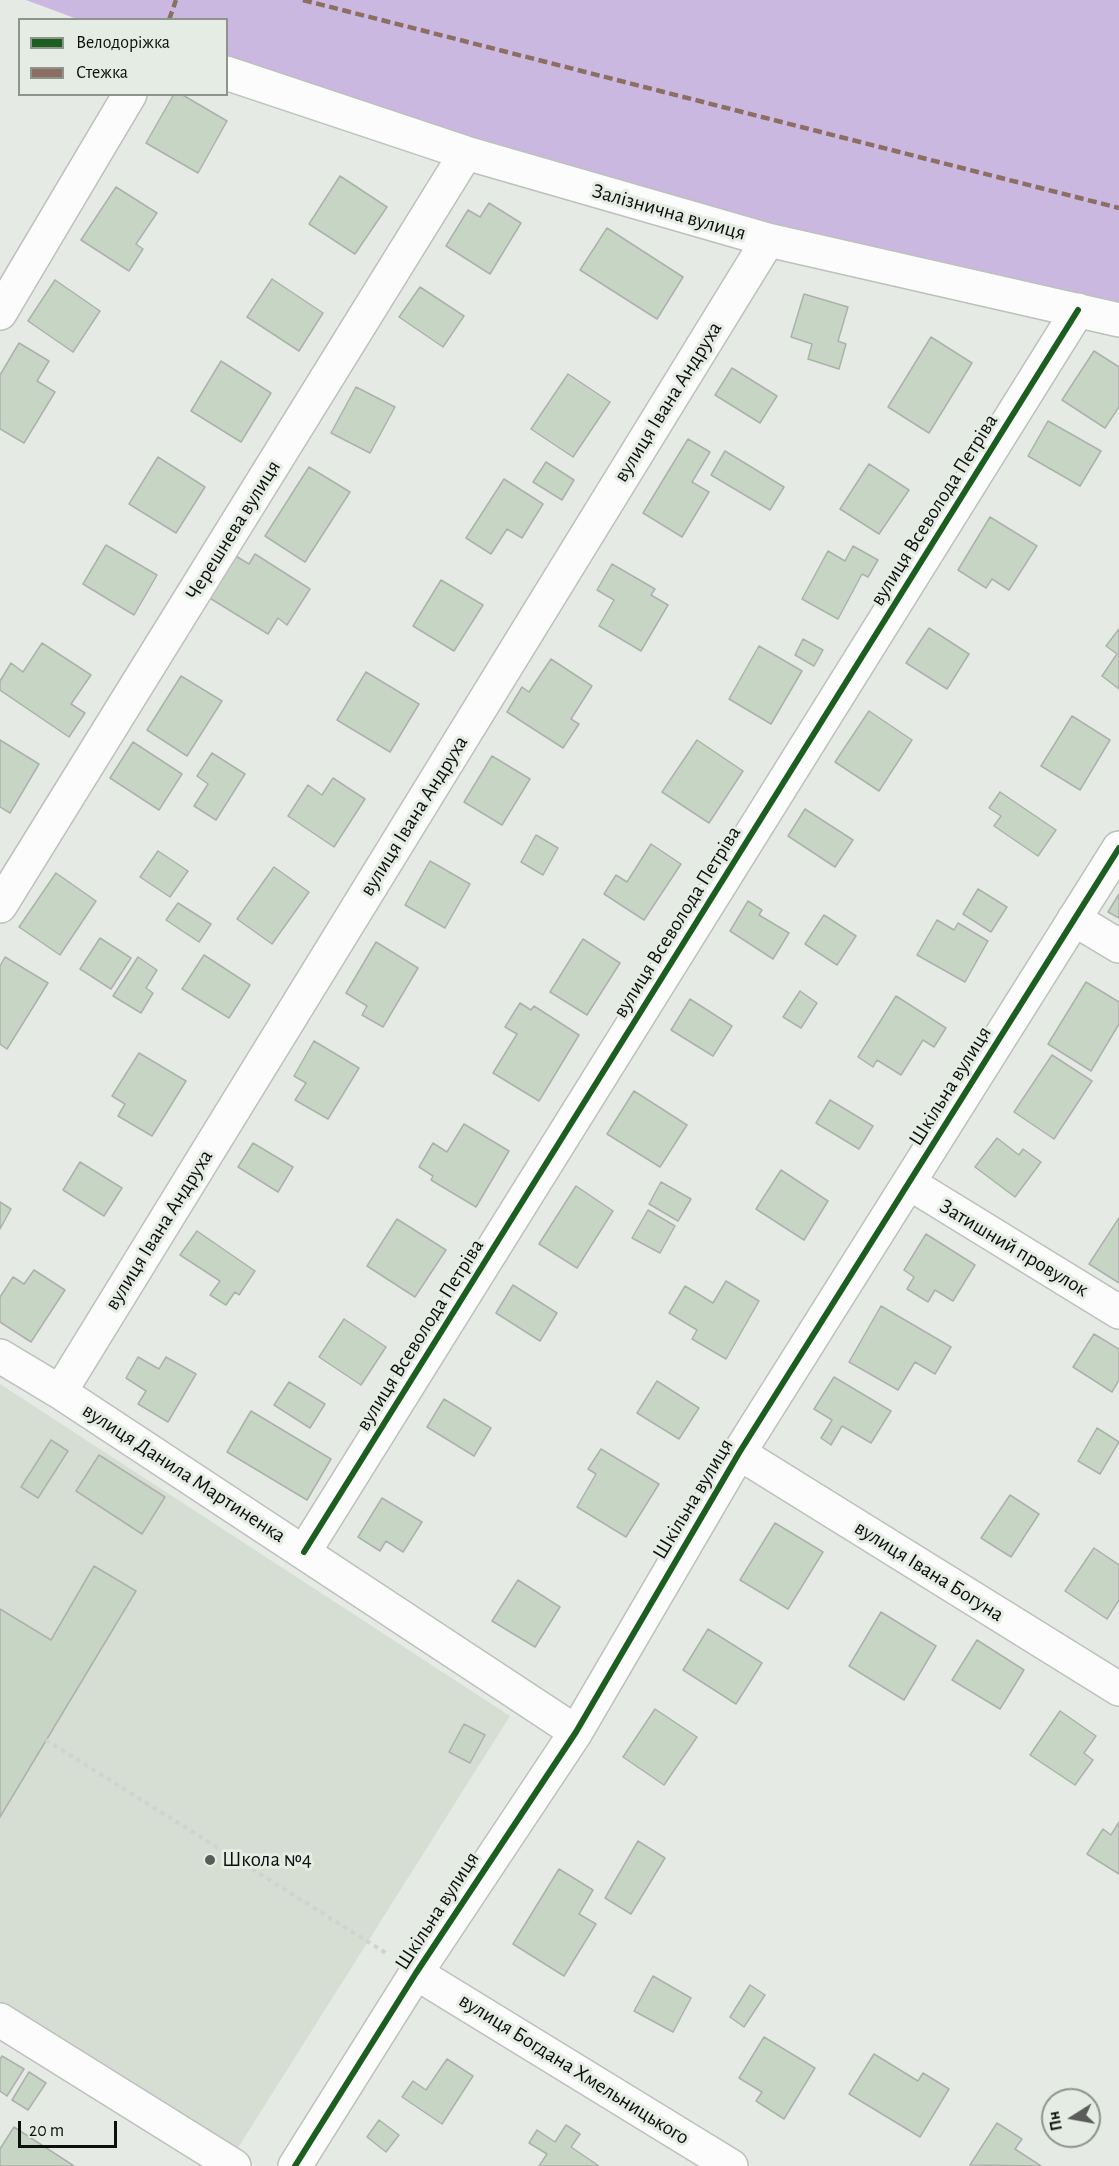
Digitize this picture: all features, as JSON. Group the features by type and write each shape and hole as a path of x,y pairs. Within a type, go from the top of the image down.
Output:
{"street":[{"name":"Залізнична вулиця","path":"228,74 466,153 768,240 1119,320"},
{"path":"0,313 129,96"},
{"name":"Черешнева вулиця","path":"0,906 466,153"},
{"name":"вулиця Івана Андруха","path":"60,1392 768,240"},
{"name":"вулиця Всеволода Петріва","path":"304,1552 1078,310"},
{"name":"Шкільна вулиця","path":"295,2166 416,1972 576,1732 739,1453 1119,848"},
{"path":"1074,919 1119,946"},
{"name":"Затишний провулок","path":"909,1183 1119,1312"},
{"name":"вулиця Данила Мартиненка","path":"0,1356 60,1392 576,1732"},
{"name":"вулиця Івана Богуна","path":"739,1453 1119,1689"},
{"name":"вулиця Богдана Хмельницького","path":"416,1972 731,2166"},
{"path":"0,2020 234,2166"}],"path":[{"path":"46,1740 416,1972"}],"shaded area":[{"path":"26,0 1119,0 1119,316 871,264 228,71 228,18 74,18"},
{"name":"Школа №4","path":"0,1384 510,1716 236,2151 0,2004"}],"building":[{"path":"173,96 184,96 227,121 198,173 146,143"},
{"path":"340,176 387,207 355,254 309,224"},
{"path":"116,187 157,213 136,244 143,249 129,271 81,240"},
{"path":"489,203 521,223 490,274 446,246 468,210 480,217"},
{"path":"607,228 683,277 657,319 580,270"},
{"path":"272,279 323,313 299,351 247,317"},
{"path":"55,280 100,311 73,352 28,321"},
{"path":"420,287 464,316 443,347 399,317"},
{"path":"804,294 848,307 838,341 846,344 839,369 808,359 812,344 791,337"},
{"path":"931,337 972,363 929,433 888,407"},
{"path":"19,343 49,361 37,381 55,392 24,443 0,429 0,375"},
{"path":"1094,351 1119,367 1119,407 1105,428 1062,400"},
{"path":"221,361 271,393 241,442 191,411"},
{"path":"732,368 777,396 760,423 715,395"},
{"path":"568,374 610,402 573,457 531,429"},
{"path":"356,387 395,407 370,453 331,433"},
{"path":"1048,421 1101,451 1080,486 1028,456"},
{"path":"688,439 710,452 692,482 709,492 682,537 643,513"},
{"path":"725,451 784,487 770,510 711,475"},
{"path":"158,457 205,487 176,533 129,504"},
{"path":"546,462 574,480 562,500 533,482"},
{"path":"869,464 909,490 879,534 840,509"},
{"path":"309,467 350,492 305,562 265,536"},
{"path":"504,479 543,504 522,538 507,529 491,554 466,538"},
{"path":"990,517 1037,546 1009,590 992,579 986,588 958,570"},
{"path":"106,545 157,575 134,615 83,584"},
{"path":"853,546 878,560 868,577 862,574 838,619 802,599 828,551 845,561"},
{"path":"255,554 310,589 287,625 278,618 268,634 208,597 234,555 249,564"},
{"path":"612,564 655,589 651,595 668,605 641,651 599,626 614,600 597,590"},
{"path":"441,580 483,605 454,651 413,626"},
{"path":"929,628 969,654 947,689 906,663"},
{"path":"1119,629 1119,689 1102,676 1117,654 1106,646"},
{"path":"803,639 823,650 814,666 795,655"},
{"path":"42,643 91,675 71,704 85,713 69,737 0,690 0,681 11,663 23,672"},
{"path":"759,646 802,671 771,724 729,699"},
{"path":"551,659 592,686 571,719 579,724 563,748 507,712 522,687 529,692"},
{"path":"366,672 419,704 390,752 337,720"},
{"path":"181,676 222,701 187,756 147,730"},
{"path":"869,711 912,740 879,791 835,762"},
{"path":"1072,716 1110,740 1080,790 1041,766"},
{"path":"0,740 39,764 10,813 0,807"},
{"path":"697,740 743,771 709,823 662,792"},
{"path":"133,742 182,774 159,810 110,778"},
{"path":"212,753 245,774 216,820 194,806 208,784 197,776"},
{"path":"492,756 530,779 502,825 464,802"},
{"path":"333,778 365,799 334,847 288,816 308,785 322,795"},
{"path":"1000,792 1056,830 1038,856 994,826 1001,816 989,808"},
{"path":"805,809 853,840 835,867 788,836"},
{"path":"536,835 558,848 543,875 521,862"},
{"path":"651,844 681,864 644,920 604,894 616,875 627,882"},
{"path":"158,851 188,871 170,897 140,877"},
{"path":"430,861 470,884 445,928 405,905"},
{"path":"274,867 309,892 272,944 237,919"},
{"path":"56,873 96,901 60,955 19,927"},
{"path":"978,889 1007,907 991,932 963,914"},
{"path":"1119,894 1119,918 1108,912"},
{"path":"748,901 762,910 759,915 789,933 773,959 730,931"},
{"path":"178,903 211,924 199,942 166,920"},
{"path":"824,915 856,936 837,965 805,944"},
{"path":"937,920 954,930 958,923 988,941 965,982 917,955"},
{"path":"100,938 131,958 111,989 80,969"},
{"path":"583,939 620,963 587,1015 550,992"},
{"path":"376,942 418,968 383,1027 362,1015 367,1006 346,993"},
{"path":"204,955 250,985 229,1018 182,989"},
{"path":"5,957 48,983 7,1049 0,1044 0,966"},
{"path":"138,957 157,970 146,988 153,993 141,1013 113,996"},
{"path":"1086,982 1119,1002 1119,1024 1091,1071 1048,1044"},
{"path":"800,991 817,1003 801,1028 783,1017"},
{"path":"896,996 946,1028 934,1047 923,1040 901,1075 877,1060 873,1067 858,1057"},
{"path":"690,999 732,1026 713,1056 671,1030"},
{"path":"520,1003 531,1010 534,1006 579,1035 539,1101 493,1073 517,1034 505,1027"},
{"path":"314,1041 359,1068 328,1119 295,1100 306,1083 294,1076"},
{"path":"139,1053 186,1081 152,1136 118,1116 125,1104 112,1096"},
{"path":"1052,1055 1092,1081 1054,1139 1014,1112"},
{"path":"634,1091 687,1125 660,1167 607,1134"},
{"path":"830,1100 873,1126 859,1149 816,1123"},
{"path":"464,1124 509,1151 476,1207 431,1180 433,1176 419,1167 433,1143 447,1152"},
{"path":"997,1138 1019,1155 1023,1149 1041,1162 1015,1197 975,1167"},
{"path":"253,1143 293,1167 278,1192 238,1167"},
{"path":"80,1162 122,1188 104,1216 63,1190"},
{"path":"781,1170 828,1201 804,1240 756,1209"},
{"path":"661,1182 691,1199 678,1221 649,1204"},
{"path":"576,1186 613,1211 577,1268 539,1244"},
{"path":"0,1202 11,1209 0,1229"},
{"path":"648,1210 675,1226 660,1253 632,1238"},
{"path":"1119,1218 1119,1283 1089,1264"},
{"path":"397,1219 446,1250 415,1297 367,1266"},
{"path":"197,1231 255,1271 239,1295 235,1292 226,1305 210,1295 220,1281 180,1255"},
{"path":"926,1234 975,1265 953,1301 935,1290 928,1302 907,1289 914,1277 904,1270"},
{"path":"34,1270 65,1290 31,1342 0,1322 0,1297 13,1277 24,1284"},
{"path":"726,1281 759,1301 726,1359 692,1339 697,1330 669,1313 685,1286 713,1303"},
{"path":"513,1285 557,1313 540,1341 496,1313"},
{"path":"881,1306 951,1347 935,1374 915,1362 898,1390 849,1362"},
{"path":"344,1319 386,1347 361,1385 319,1357"},
{"path":"1094,1334 1119,1349 1119,1380 1112,1392 1073,1367"},
{"path":"138,1357 159,1369 166,1357 196,1374 168,1422 138,1404 146,1391 126,1378"},
{"path":"834,1377 891,1411 871,1443 842,1426 831,1445 821,1438 832,1420 814,1409"},
{"path":"657,1381 699,1408 679,1439 637,1413"},
{"path":"289,1382 325,1404 310,1428 274,1405"},
{"path":"444,1399 491,1428 474,1456 427,1427"},
{"path":"251,1411 331,1459 307,1500 227,1452"},
{"path":"1097,1428 1119,1442 1100,1474 1078,1461"},
{"path":"51,1440 68,1451 38,1498 21,1487"},
{"path":"601,1449 659,1484 626,1537 577,1507 596,1474 588,1469"},
{"path":"99,1455 165,1497 142,1534 76,1491"},
{"path":"1010,1495 1039,1514 1011,1557 981,1538"},
{"path":"382,1498 422,1522 403,1552 386,1541 380,1551 358,1537"},
{"path":"775,1523 823,1552 788,1609 740,1580"},
{"path":"1094,1548 1119,1565 1119,1600 1107,1619 1065,1591"},
{"path":"94,1566 136,1591 0,1817 0,1609 51,1640"},
{"path":"518,1580 560,1607 535,1647 492,1621"},
{"path":"881,1612 936,1646 904,1700 849,1666"},
{"path":"708,1629 762,1663 736,1704 683,1670"},
{"path":"977,1640 1024,1670 1000,1709 952,1680"},
{"path":"655,1709 697,1737 664,1785 623,1757"},
{"path":"1060,1711 1096,1736 1084,1753 1093,1760 1075,1785 1030,1755"},
{"path":"464,1724 485,1735 470,1763 449,1752"},
{"path":"1119,1822 1119,1874 1087,1854 1103,1829 1111,1835"},
{"path":"638,1841 665,1858 631,1914 605,1898"},
{"path":"559,1869 593,1890 579,1914 596,1924 564,1976 513,1944"},
{"path":"653,1976 691,1998 673,2032 634,2011"},
{"path":"750,1985 765,1995 744,2027 730,2017"},
{"path":"764,2037 815,2068 784,2119 756,2101 762,2092 739,2078"},
{"path":"874,2054 918,2081 923,2073 949,2089 920,2137 849,2094"},
{"path":"2,2056 24,2069 7,2096 0,2091 0,2059"},
{"path":"447,2059 473,2076 442,2124 402,2097 413,2081 426,2090"},
{"path":"29,2072 46,2083 28,2110 12,2100"},
{"path":"379,2120 399,2135 386,2152 367,2137"},
{"path":"997,2123 1022,2139 1015,2149 1041,2166 970,2165"},
{"path":"566,2125 580,2134 571,2147 599,2166 539,2166 547,2154 529,2143 537,2130 555,2142"},
{"path":"14,2127 74,2166 0,2166 0,2149"}],"marked path":[{"path":"170,18 176,0"},
{"path":"303,0 1119,208"}],"cycle path":[{"path":"304,1552 1078,310"},
{"path":"295,2166 416,1973 576,1732 739,1453 1119,848"}],"place":[{"name":"Школа №4","path":"210,1860"}]}
